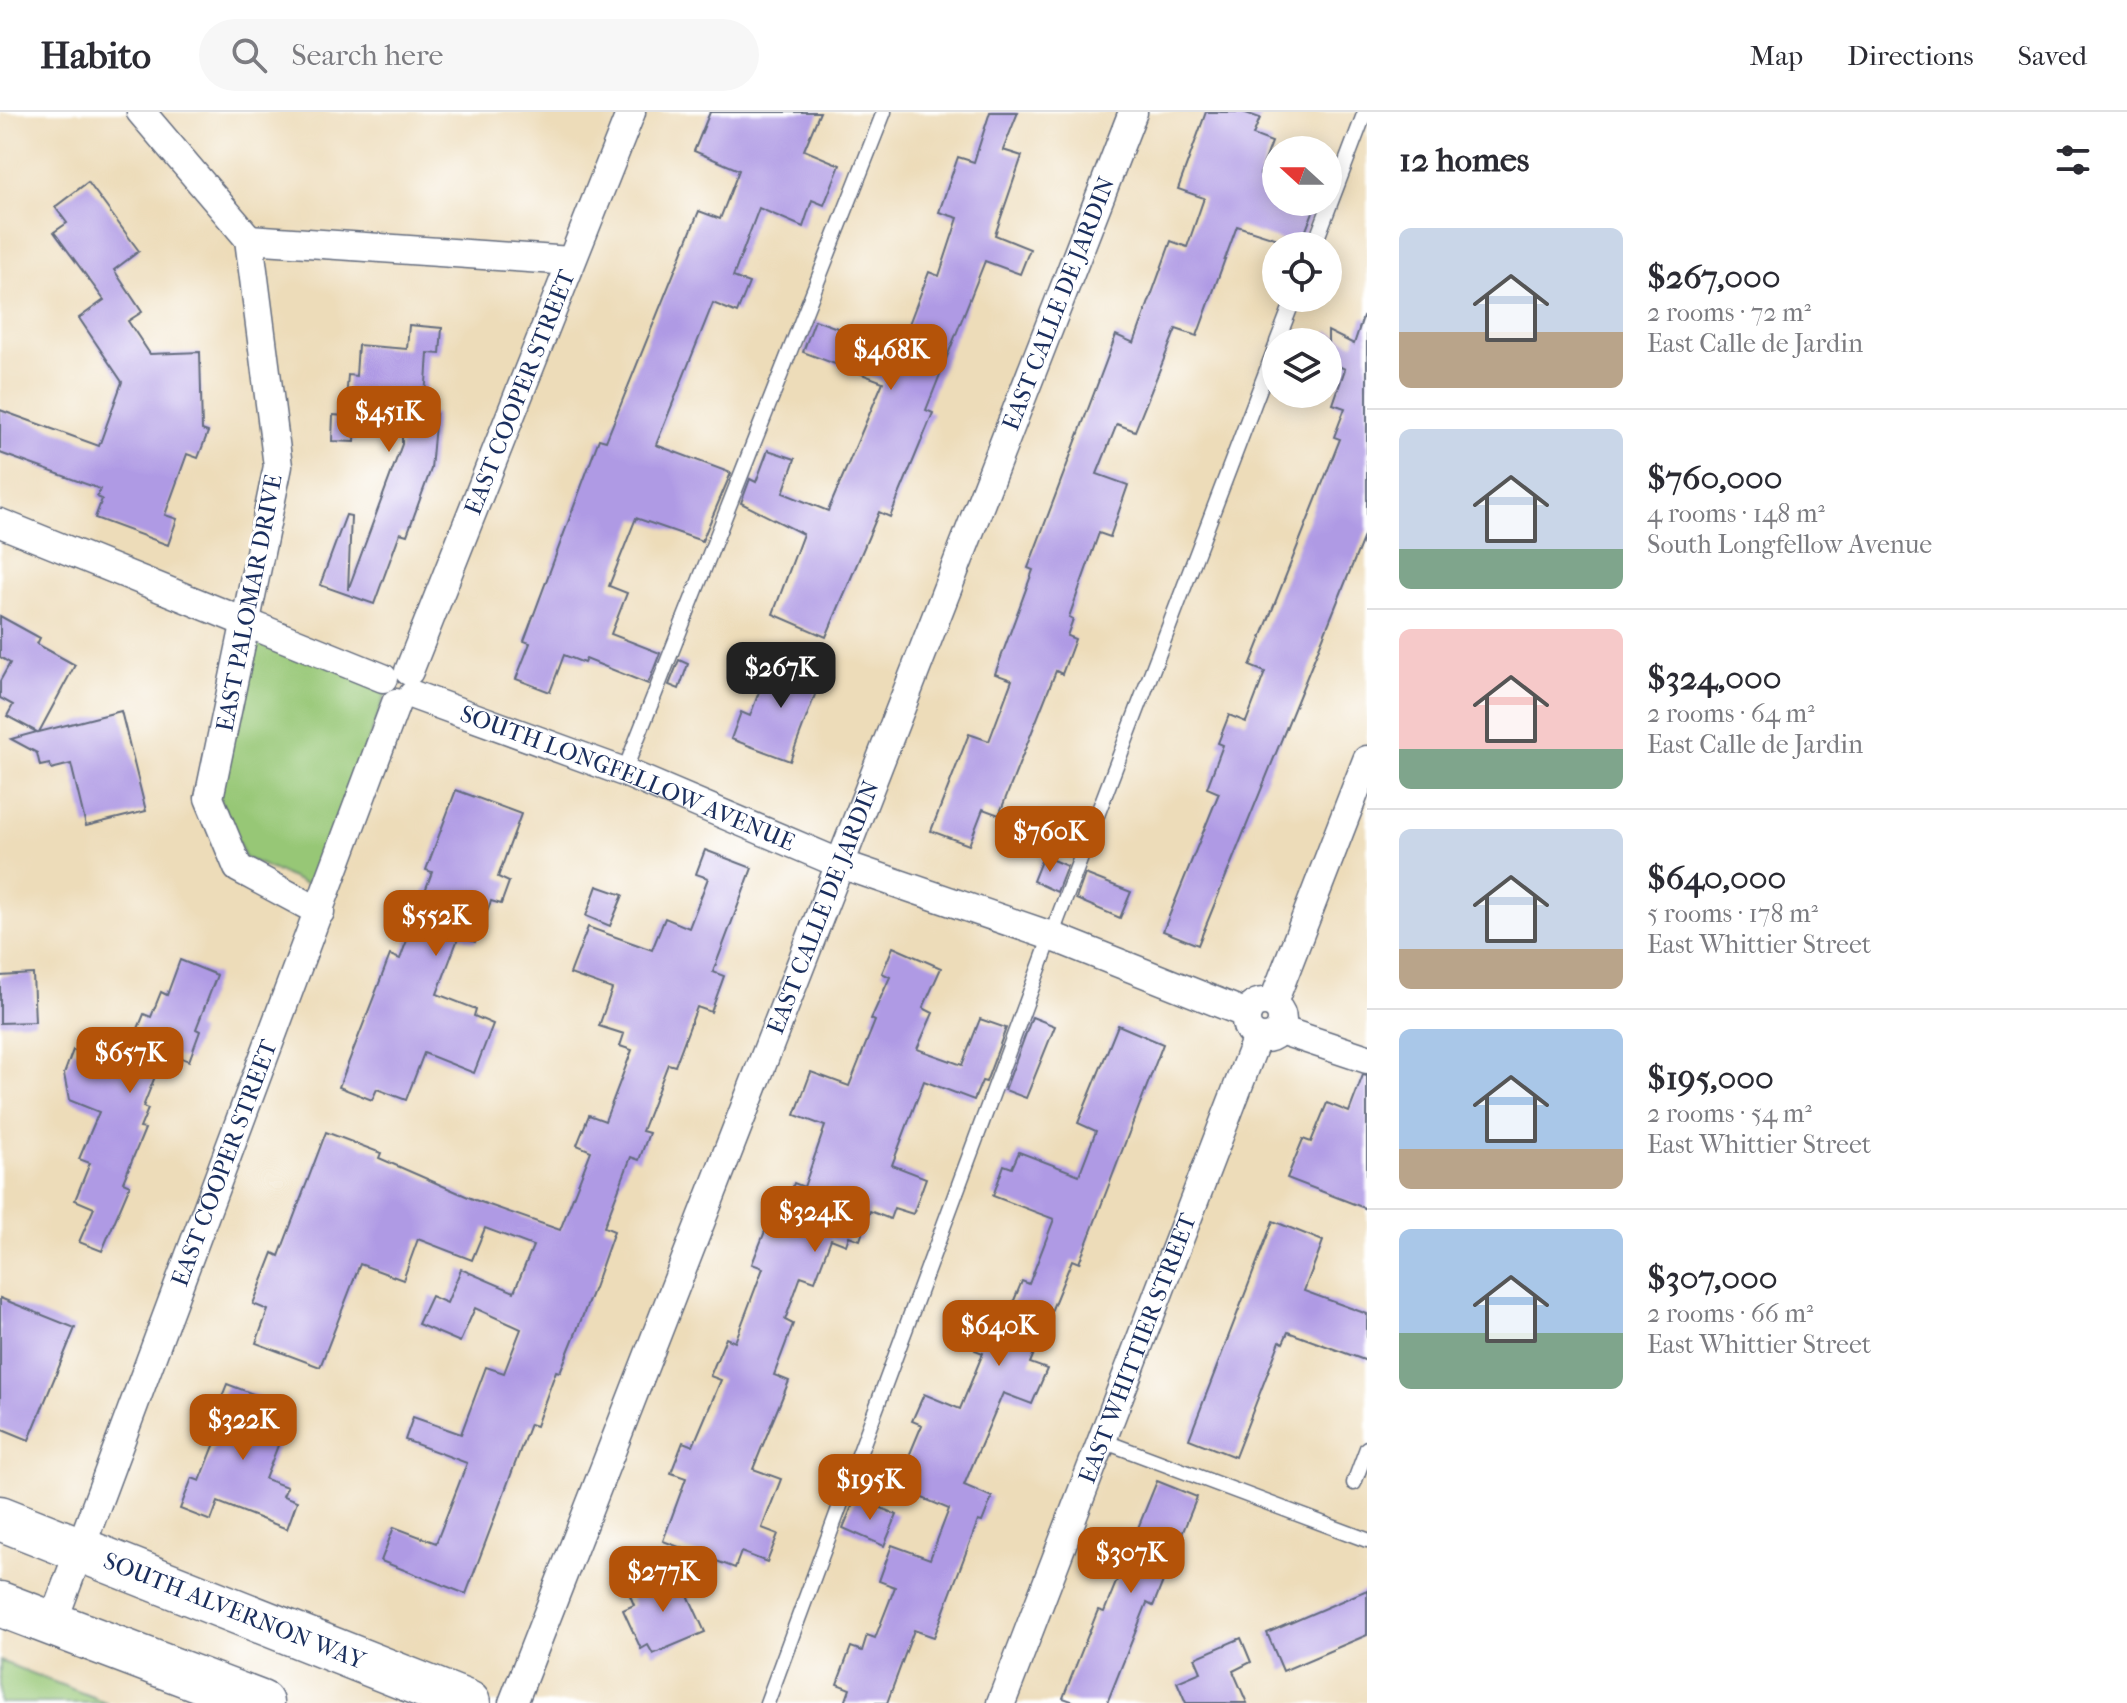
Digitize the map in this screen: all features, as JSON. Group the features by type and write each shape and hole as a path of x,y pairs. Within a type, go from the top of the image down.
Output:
{"main road":[{"name":"SOUTH ALVERNON WAY","path":"0,1518 79,1552 468,1703"},
{"path":"0,1604 261,1703"}],"street":[{"path":"141,112 249,239 571,261"},
{"name":"EAST COOPER STREET","path":"52,1624 320,912 400,687 631,112"},
{"name":"EAST CALLE DE JARDIN","path":"513,1703 1133,112"},
{"name":"EAST PALOMAR DRIVE","path":"249,239 278,466 209,798 238,868 320,912"},
{"name":"SOUTH LONGFELLOW AVENUE","path":"0,523 248,621 400,687 624,772 841,864 1051,936 1367,1059"},
{"name":"EAST WHITTIER STREET","path":"1001,1703 1367,760"}],"lane":[{"path":"624,772 884,112"},
{"path":"1319,232 1365,112"},
{"path":"767,1703 1051,936 1262,383"},
{"path":"1103,1441 1367,1540"},
{"path":"1354,1483 1367,1448"}],"green space":[{"path":"251,633 389,686 313,887 245,858 218,795"},
{"path":"0,1661 108,1703 0,1703"}],"building":[{"path":"710,112 820,112 804,150 840,165 824,205 812,200 803,227 759,208 733,277 749,283 737,313 713,303 656,445 731,473 702,541 636,518 609,586 627,593 611,634 660,653 648,684 586,659 584,663 564,655 550,692 516,679 530,643 524,641 599,439 606,441 699,211 720,219 739,170 694,151"},
{"path":"990,112 1018,112 1003,150 1022,156 995,235 1030,249 1020,274 985,261 926,410 933,413 890,517 879,512 826,637 773,614 803,534 741,503 750,479 756,482 768,450 795,459 783,493 828,511 883,382 803,352 815,320 899,350 929,272 939,276 958,218 939,212 958,157 974,162"},
{"path":"1206,112 1243,112 1260,118 1253,135 1262,138 1262,216 1311,216 1305,232 1262,234 1237,226 1197,336 1176,329 1135,431 1117,424 1097,474 1128,485 1110,537 1099,533 1069,617 1073,619 1067,636 1075,639 1062,674 1056,671 999,815 983,809 969,845 931,831 969,734 989,741 1012,680 995,674 1033,570 1028,568 1116,335 1134,343 1171,241 1187,247 1204,198 1178,189"},
{"path":"88,182 139,251 114,270 142,312 128,321 150,354 200,352 202,430 208,432 198,458 187,454 165,515 177,519 168,545 95,518 102,499 97,497 100,489 0,453 0,410 99,446 122,382 79,318 104,300 54,232 67,223 55,207"},
{"path":"1363,317 1367,318 1367,529 1198,945 1163,931 1219,793 1207,788 1223,745 1218,743 1229,715 1246,722 1265,672 1250,666 1340,439 1334,437 1345,408 1342,407 1345,369 1342,368 1342,338 1354,344"},
{"path":"409,325 442,328 440,354 428,353 424,413 436,414 431,469 407,535 400,533 374,604 320,585 346,515 351,516 348,590 402,444 402,419 345,414 348,375 356,376 358,345 407,349"},
{"path":"333,415 356,417 355,442 332,441"},
{"path":"0,616 40,638 37,644 75,665 39,732 121,711 146,811 86,826 71,764 51,769 50,764 40,766 37,753 11,739 37,732 7,716 13,705 0,698 0,681 10,663 0,657"},
{"path":"804,651 828,660 790,761 731,739 741,712 750,716 766,673 792,682"},
{"path":"679,660 688,664 679,689 669,685"},
{"path":"456,790 521,814 498,877 509,882 501,904 491,901 475,942 459,936 437,994 476,1009 474,1016 493,1024 474,1073 424,1053 406,1100 377,1089 372,1100 339,1087 390,955 400,959 432,872 426,870"},
{"path":"705,850 752,868 713,972 724,976 711,1012 697,1007 675,1066 668,1064 642,1131 649,1133 639,1160 631,1157 604,1227 614,1231 594,1288 560,1372 556,1371 536,1426 530,1424 466,1594 381,1561 394,1527 436,1543 467,1463 405,1440 413,1417 461,1434 486,1367 504,1373 521,1329 475,1308 460,1342 418,1324 431,1296 447,1303 461,1269 514,1292 533,1246 485,1228 472,1260 418,1239 403,1280 360,1264 320,1367 256,1343 268,1310 253,1304 273,1253 279,1256 326,1132 381,1153 379,1158 475,1200 560,1230 591,1151 577,1145 589,1115 605,1121 632,1050 620,1046 624,1034 599,1026 612,989 570,974 588,927 652,950 665,918 689,928 708,878 696,874"},
{"path":"1043,856 1067,866 1057,892 1033,881"},
{"path":"1085,874 1131,892 1120,918 1076,899"},
{"path":"597,886 623,895 610,926 586,916"},
{"path":"893,947 941,968 923,1008 933,1013 917,1049 962,1065 980,1019 1006,1028 986,1082 982,1081 974,1100 924,1081 892,1165 926,1178 913,1214 894,1208 890,1219 870,1211 860,1240 849,1236 846,1245 831,1239 815,1281 801,1276 785,1320 793,1324 774,1375 789,1381 753,1469 781,1479 762,1528 778,1534 767,1562 741,1552 735,1568 663,1541 686,1478 671,1473 683,1442 693,1446 721,1380 710,1376 726,1338 735,1342 763,1268 752,1264 779,1196 788,1199 794,1183 804,1187 825,1126 795,1115 811,1072 849,1086 875,1021 871,1019 890,977 882,973"},
{"path":"180,960 217,975 196,1029 200,1031 189,1061 165,1051 143,1107 148,1109 140,1128 145,1129 123,1182 130,1185 102,1251 79,1242 94,1208 75,1200 90,1163 79,1159 99,1112 69,1100 64,1074 73,1050 121,1070 144,1014 151,1017 161,992 167,995"},
{"path":"33,974 35,1022 0,1023 0,976"},
{"path":"1032,1017 1055,1026 1026,1098 1005,1090"},
{"path":"1118,1025 1163,1044 1079,1263 1072,1260 1030,1363 1047,1369 1032,1404 1003,1393 964,1485 992,1497 982,1522 978,1521 934,1637 914,1630 887,1703 845,1703 850,1689 837,1684 851,1647 862,1651 867,1635 875,1638 895,1587 879,1581 892,1545 930,1559 949,1509 896,1487 922,1425 912,1421 924,1394 960,1409 983,1353 975,1350 987,1320 1003,1327 1022,1281 1029,1284 1054,1219 993,1196 1004,1165 1012,1168 1019,1152 1079,1175 1096,1131 1078,1123"},
{"path":"1363,1075 1367,1076 1367,1209 1287,1178 1303,1139 1311,1142 1327,1103 1349,1112"},
{"path":"1273,1221 1323,1241 1304,1291 1367,1314 1367,1361 1288,1332 1283,1343 1280,1341 1235,1457 1189,1439"},
{"path":"0,1298 75,1328 29,1440 0,1428"},
{"path":"227,1384 282,1405 277,1418 287,1422 265,1479 287,1487 283,1496 297,1501 287,1529 218,1502 211,1521 180,1509 192,1478 200,1481 223,1423 213,1419"},
{"path":"1157,1481 1197,1497 1153,1606 1147,1603 1107,1703 1077,1703 1063,1698 1098,1610 1104,1612"},
{"path":"856,1497 897,1515 884,1546 843,1528"},
{"path":"676,1569 705,1632 653,1654 648,1645 641,1649 623,1610 634,1605 629,1593"},
{"path":"1367,1590 1367,1635 1283,1671 1267,1633"},
{"path":"1241,1638 1251,1662 1233,1671 1247,1703 1186,1703 1177,1682 1201,1672 1195,1658"}]}
